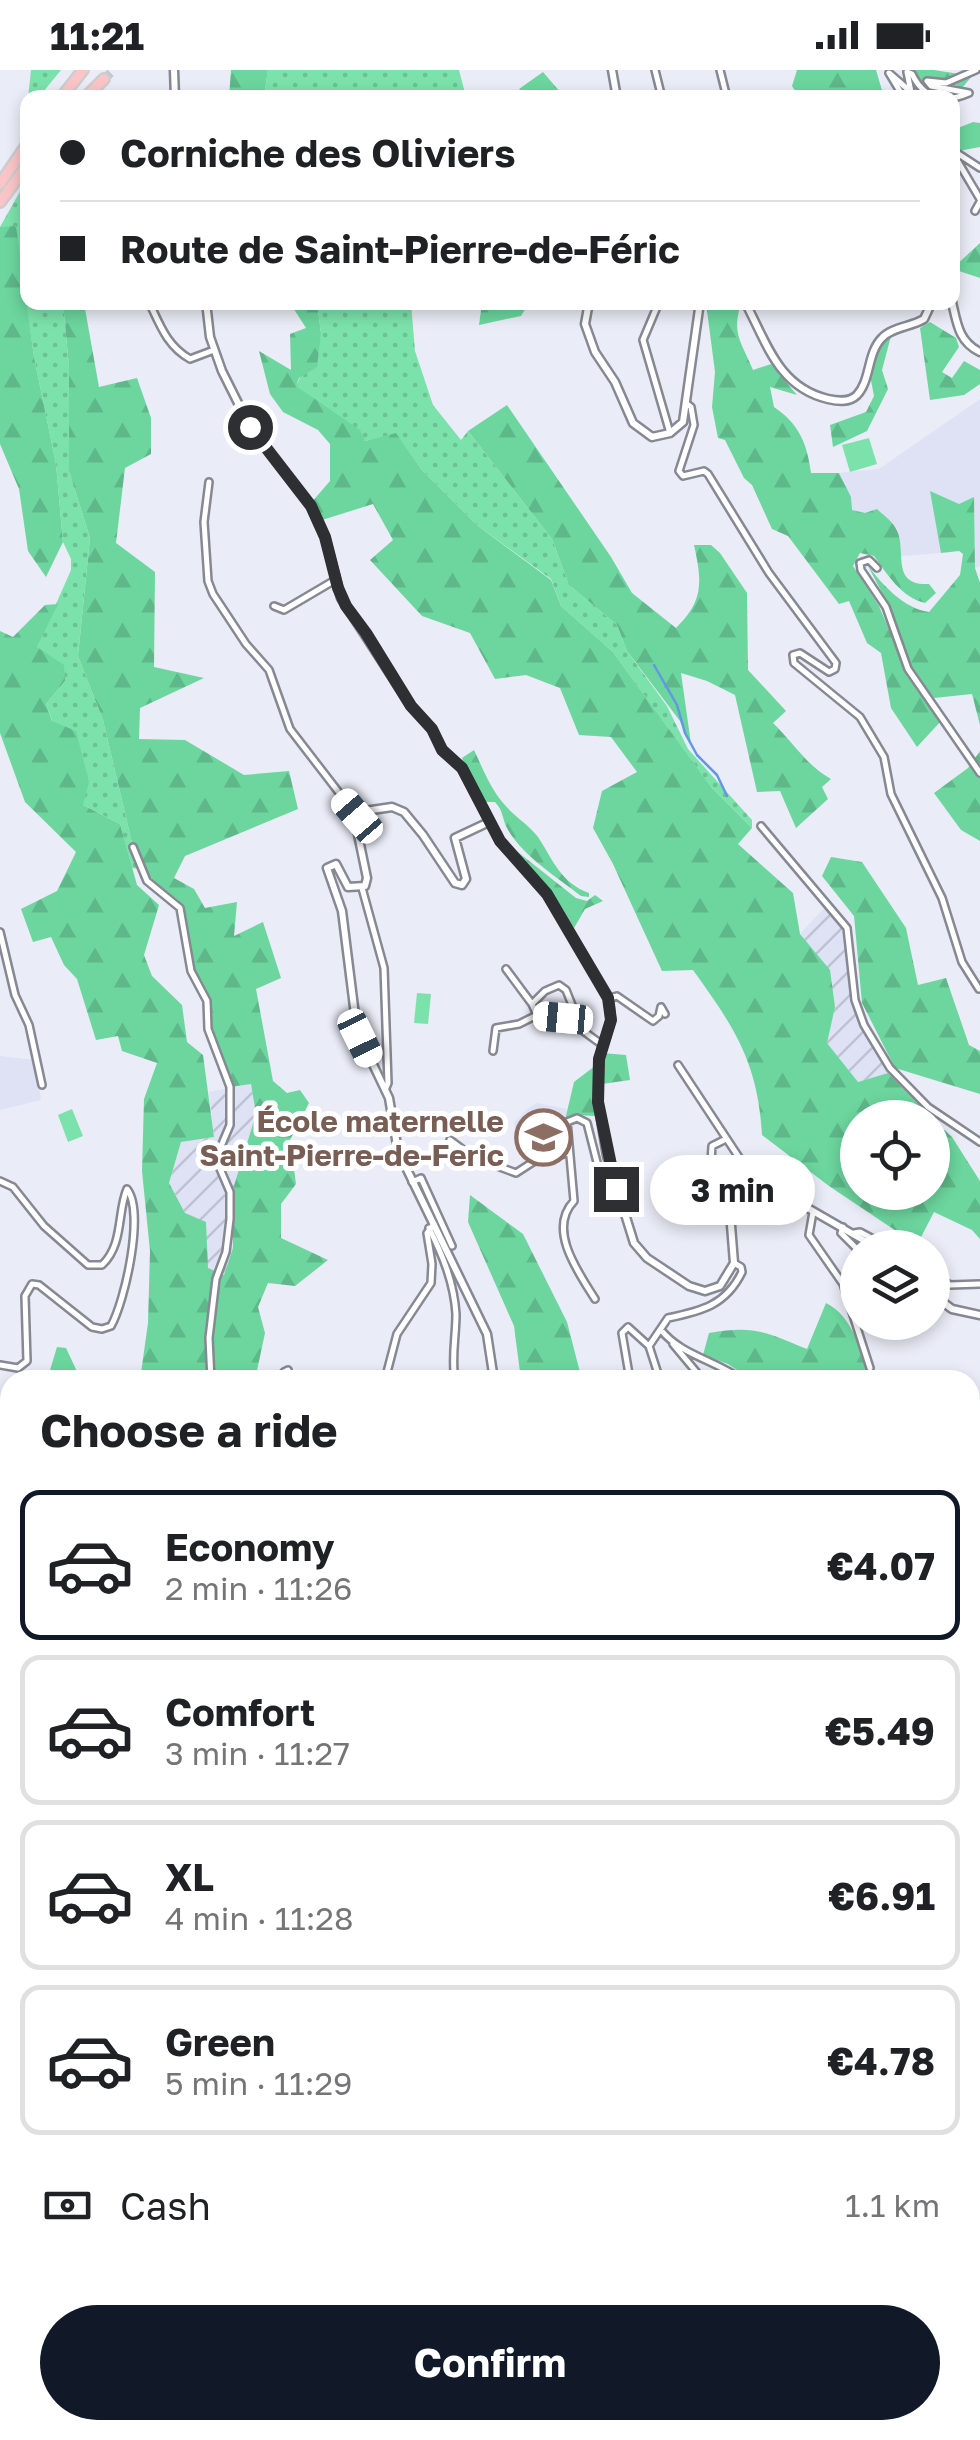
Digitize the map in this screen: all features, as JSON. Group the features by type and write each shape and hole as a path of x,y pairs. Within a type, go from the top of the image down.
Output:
{"highway":[{"path":"67,90 83,70"},
{"path":"93,90 104,80"},
{"path":"0,184 20,155"},
{"path":"0,202 20,175"}],"street":[{"path":"957,90 932,86 926,81 946,83 976,70"},
{"path":"911,90 907,72 920,90"},
{"path":"900,90 890,73 906,90"},
{"path":"960,166 980,201 975,211"},
{"path":"153,310 167,338 184,356 190,358 214,350"},
{"path":"207,310 214,350 250,427 311,506 346,606 411,706 432,729 442,750 464,771 508,852 547,894 608,998 611,1020 599,1059 598,1102 614,1181 630,1234 647,1258 684,1283 705,1291 714,1290 727,1280 734,1264 730,1200 740,1188 760,1182"},
{"path":"587,310 588,336 616,382 633,424 652,437 670,433 684,422 699,310"},
{"path":"656,310 643,340 670,433"},
{"path":"749,310 775,360 793,384 815,396 842,401 858,394 882,337 924,320 928,310"},
{"path":"954,310 961,336 980,352"},
{"path":"687,404 694,425 678,465 679,472 683,476 704,471 708,474 769,573 836,663 833,672 800,652 793,660 869,728 888,766 891,794 942,898 962,962 979,989"},
{"path":"208,482 204,522 212,594 246,644 270,670 290,729 357,816 367,880 362,888 384,968 386,1090"},
{"path":"877,568 869,560 860,563 860,570 886,608 908,669 980,772"},
{"path":"274,606 284,610 336,580"},
{"path":"357,816 386,807 404,812 460,886 466,879 456,838 489,822"},
{"path":"760,826 847,928 855,1000 890,1068 928,1107 980,1142"},
{"path":"133,848 147,881 180,908 191,971 207,1001 208,1028 230,1087 230,1125 218,1164 230,1192 230,1219 226,1252 216,1279 209,1338 211,1370"},
{"path":"362,888 348,887 338,866 328,866 342,911 358,1031 386,1090 396,1146 487,1334 492,1370"},
{"path":"0,932 16,996 30,1025 42,1085"},
{"path":"506,969 537,1015"},
{"path":"532,1004 545,991 558,986 566,990 572,1006"},
{"path":"608,998 617,996 653,1021 661,1008 665,1014"},
{"path":"492,1050 496,1028 519,1024 537,1015 579,1024 603,1045"},
{"path":"678,1065 726,1139 760,1182 848,1230"},
{"path":"594,1300 568,1256 563,1218 574,1200 567,1122 587,1122 600,1178 614,1181"},
{"path":"696,1180 712,1161 712,1146 726,1139"},
{"path":"450,1140 472,1156 516,1172 532,1162 568,1153"},
{"path":"412,1182 421,1178 452,1246"},
{"path":"0,1181 12,1186 44,1226 92,1266 102,1265 112,1253 122,1222 126,1189 131,1196 133,1234 111,1326 102,1330 92,1327 39,1285 32,1284 25,1296 27,1361 18,1368 0,1365"},
{"path":"814,1212 809,1234 843,1284 870,1368"},
{"path":"387,1370 397,1334 420,1303 432,1278 427,1233 432,1226"},
{"path":"432,1226 450,1274 456,1318 454,1370"},
{"path":"649,1346 668,1318 705,1311 726,1296 742,1272 734,1264"},
{"path":"950,1284 980,1284"},
{"path":"950,1308 980,1315"},
{"path":"628,1370 622,1330 626,1327 634,1329 649,1346 657,1370"},
{"path":"660,1329 695,1370"},
{"path":"672,1342 728,1370"}],"shaded area":[{"path":"980,399 980,566 975,568 974,498 941,544 941,553 901,556 897,528 852,510 839,473 879,469"},
{"path":"825,907 845,931 845,954 859,1021 888,1073 858,1082 826,1042 835,1007 800,934"},
{"path":"0,1056 35,1060 41,1100 0,1110"},
{"path":"251,1083 256,1114 233,1189 233,1248 224,1276 208,1269 169,1183 181,1142 214,1137 209,1092"},
{"name":"École maternelle Saint-Pierre-de-Feric","path":"537,1103 567,1109 565,1147 534,1154 515,1128 514,1123"}],"green space":[{"path":"31,70 61,70 45,90 29,90"},
{"path":"231,70 268,70 265,90 230,90"},
{"path":"268,70 459,70 464,90 265,90"},
{"path":"797,70 876,70 882,90 795,90 792,86"},
{"path":"907,70 972,76 960,91 918,90"},
{"path":"543,72 558,90 520,90"},
{"path":"980,123 980,147 960,151 960,127"},
{"path":"20,191 20,261 15,227 0,227"},
{"path":"16,226 20,310 28,310 56,464 63,542 46,577 28,551 19,489 0,444 0,227"},
{"path":"980,243 980,278 960,271 960,262"},
{"path":"27,310 64,310 69,367 69,471 90,538 78,656 103,720 133,847 143,870 132,868 120,824 83,805 46,704 65,681 37,647 71,570 71,559 63,542 56,464"},
{"path":"64,310 85,310 99,387 137,378 151,418 151,454 125,468 116,543 155,572 154,667 204,678 140,708 139,739 185,740 244,775 289,771 298,809 185,856 174,878 194,889 205,908 237,902 234,936 263,922 281,978 256,989 273,1081 287,1093 300,1090 309,1103 290,1140 296,1184 281,1204 281,1238 328,1260 295,1286 268,1283 258,1307 265,1333 257,1370 141,1370 148,1323 150,1251 142,1171 144,1099 157,1063 122,1051 118,1036 96,1040 77,979 64,965 51,937 33,942 21,909 57,891 76,852 25,802 0,733 0,631 13,637 45,605 58,604 37,647 64,665 65,681 46,704 52,721 76,731 89,782 83,805 120,824 137,885 159,905 144,955 152,976 182,1005 187,1042 203,1055 214,1137 181,1142 169,1183 185,1213 206,1222 208,1268 224,1275 233,1248 233,1189 256,1114 251,1084 230,1087 208,1029 207,1001 191,971 180,908 143,870 133,847 103,720 78,656 90,538 69,471 69,367"},
{"path":"294,310 318,310 321,333 317,367 299,378 296,386 360,430 365,441 396,433 421,469 478,526 551,580 561,606 613,652 711,787 752,828 738,844 793,893 800,934 830,970 835,1007 827,1043 858,1082 888,1073 915,1100 840,1100 840,1193 762,1135 755,1086 741,1046 693,970 662,971 593,828 602,791 637,772 611,737 579,735 560,688 526,675 495,679 470,633 422,616 370,560 393,540 373,504 322,520 311,503 330,481 330,444 318,430 283,412 270,394 259,351 291,370 290,334 306,328"},
{"path":"318,310 412,310 415,351 433,405 461,440 468,431 552,539 569,585 617,625 627,651 667,706 688,749 752,820 752,828 710,786 613,652 561,606 551,579 478,526 421,469 396,434 365,441 296,386 321,333"},
{"path":"481,310 525,310 521,316 479,325"},
{"path":"707,310 739,310 737,330 753,370 771,364 797,395 770,387 774,407 800,435 811,473 839,473 851,497 852,510 865,513 877,509 889,520 899,536 908,579 929,584 936,593 925,603 909,596 874,556 860,553 853,566 879,606 909,677 941,721 917,747 891,708 881,653 867,643 849,601 839,604 788,536 772,529 752,485 744,478 725,440 718,438 712,407 715,372"},
{"path":"930,322 956,338 959,347 942,372 952,378 964,361 980,370 980,384 964,395 930,400 920,328"},
{"path":"891,336 882,370 888,389 867,431 833,447 830,425 866,412 874,396 869,370 880,341"},
{"path":"507,405 632,593 676,628 692,609 699,590 694,545 711,545 720,553 747,593 748,670 786,711 773,723 807,761 831,779 822,787 828,799 796,828 780,791 757,792 735,695 681,673 691,744 680,721 627,651 617,625 569,585 552,539 468,431"},
{"path":"869,438 877,464 850,472 842,445"},
{"path":"930,491 959,504 974,497 975,568 980,583 980,725 972,694 934,698 911,667 887,602 868,566 902,601 929,612 960,575 963,554 941,553"},
{"path":"474,750 499,798 538,837 565,877 589,893 589,897 581,896 532,858 508,830 498,805 484,802 462,758"},
{"path":"980,751 980,841 961,830 934,793 968,768"},
{"path":"514,849 576,898 587,901 595,895 603,901 585,909 574,928 545,885 514,854"},
{"path":"831,857 862,862 906,928 918,985 946,978 969,1045 980,1051 980,1094 895,1068 862,1003 854,916 822,876"},
{"path":"417,993 431,994 428,1024 414,1023"},
{"path":"602,1053 626,1055 630,1080 595,1085 596,1116 574,1115 565,1120 574,1082 600,1062"},
{"path":"72,1109 83,1136 68,1142 58,1115"},
{"path":"950,1135 980,1181 980,1239 972,1230 934,1212 925,1230 895,1230 865,1210 950,1210"},
{"path":"470,1195 523,1234 567,1322 579,1370 520,1370 514,1326 468,1222"},
{"path":"826,1303 840,1314 840,1340 856,1340 866,1370 737,1370 703,1355 709,1333 749,1330 807,1349"},
{"path":"57,1347 66,1348 76,1370 50,1370"}],"waterway":[{"path":"654,665 677,705 697,755 717,775 727,796"}],"tunnel":[{"path":"104,79 114,70"}],"place":[{"name":"École maternelle Saint-Pierre-de-Feric","path":"543,1138"}],"route":[{"path":"250,427 311,506 346,606 411,706 432,729 442,750 462,768 500,841 547,894 608,998 611,1020 599,1059 598,1102 616,1189"}]}
